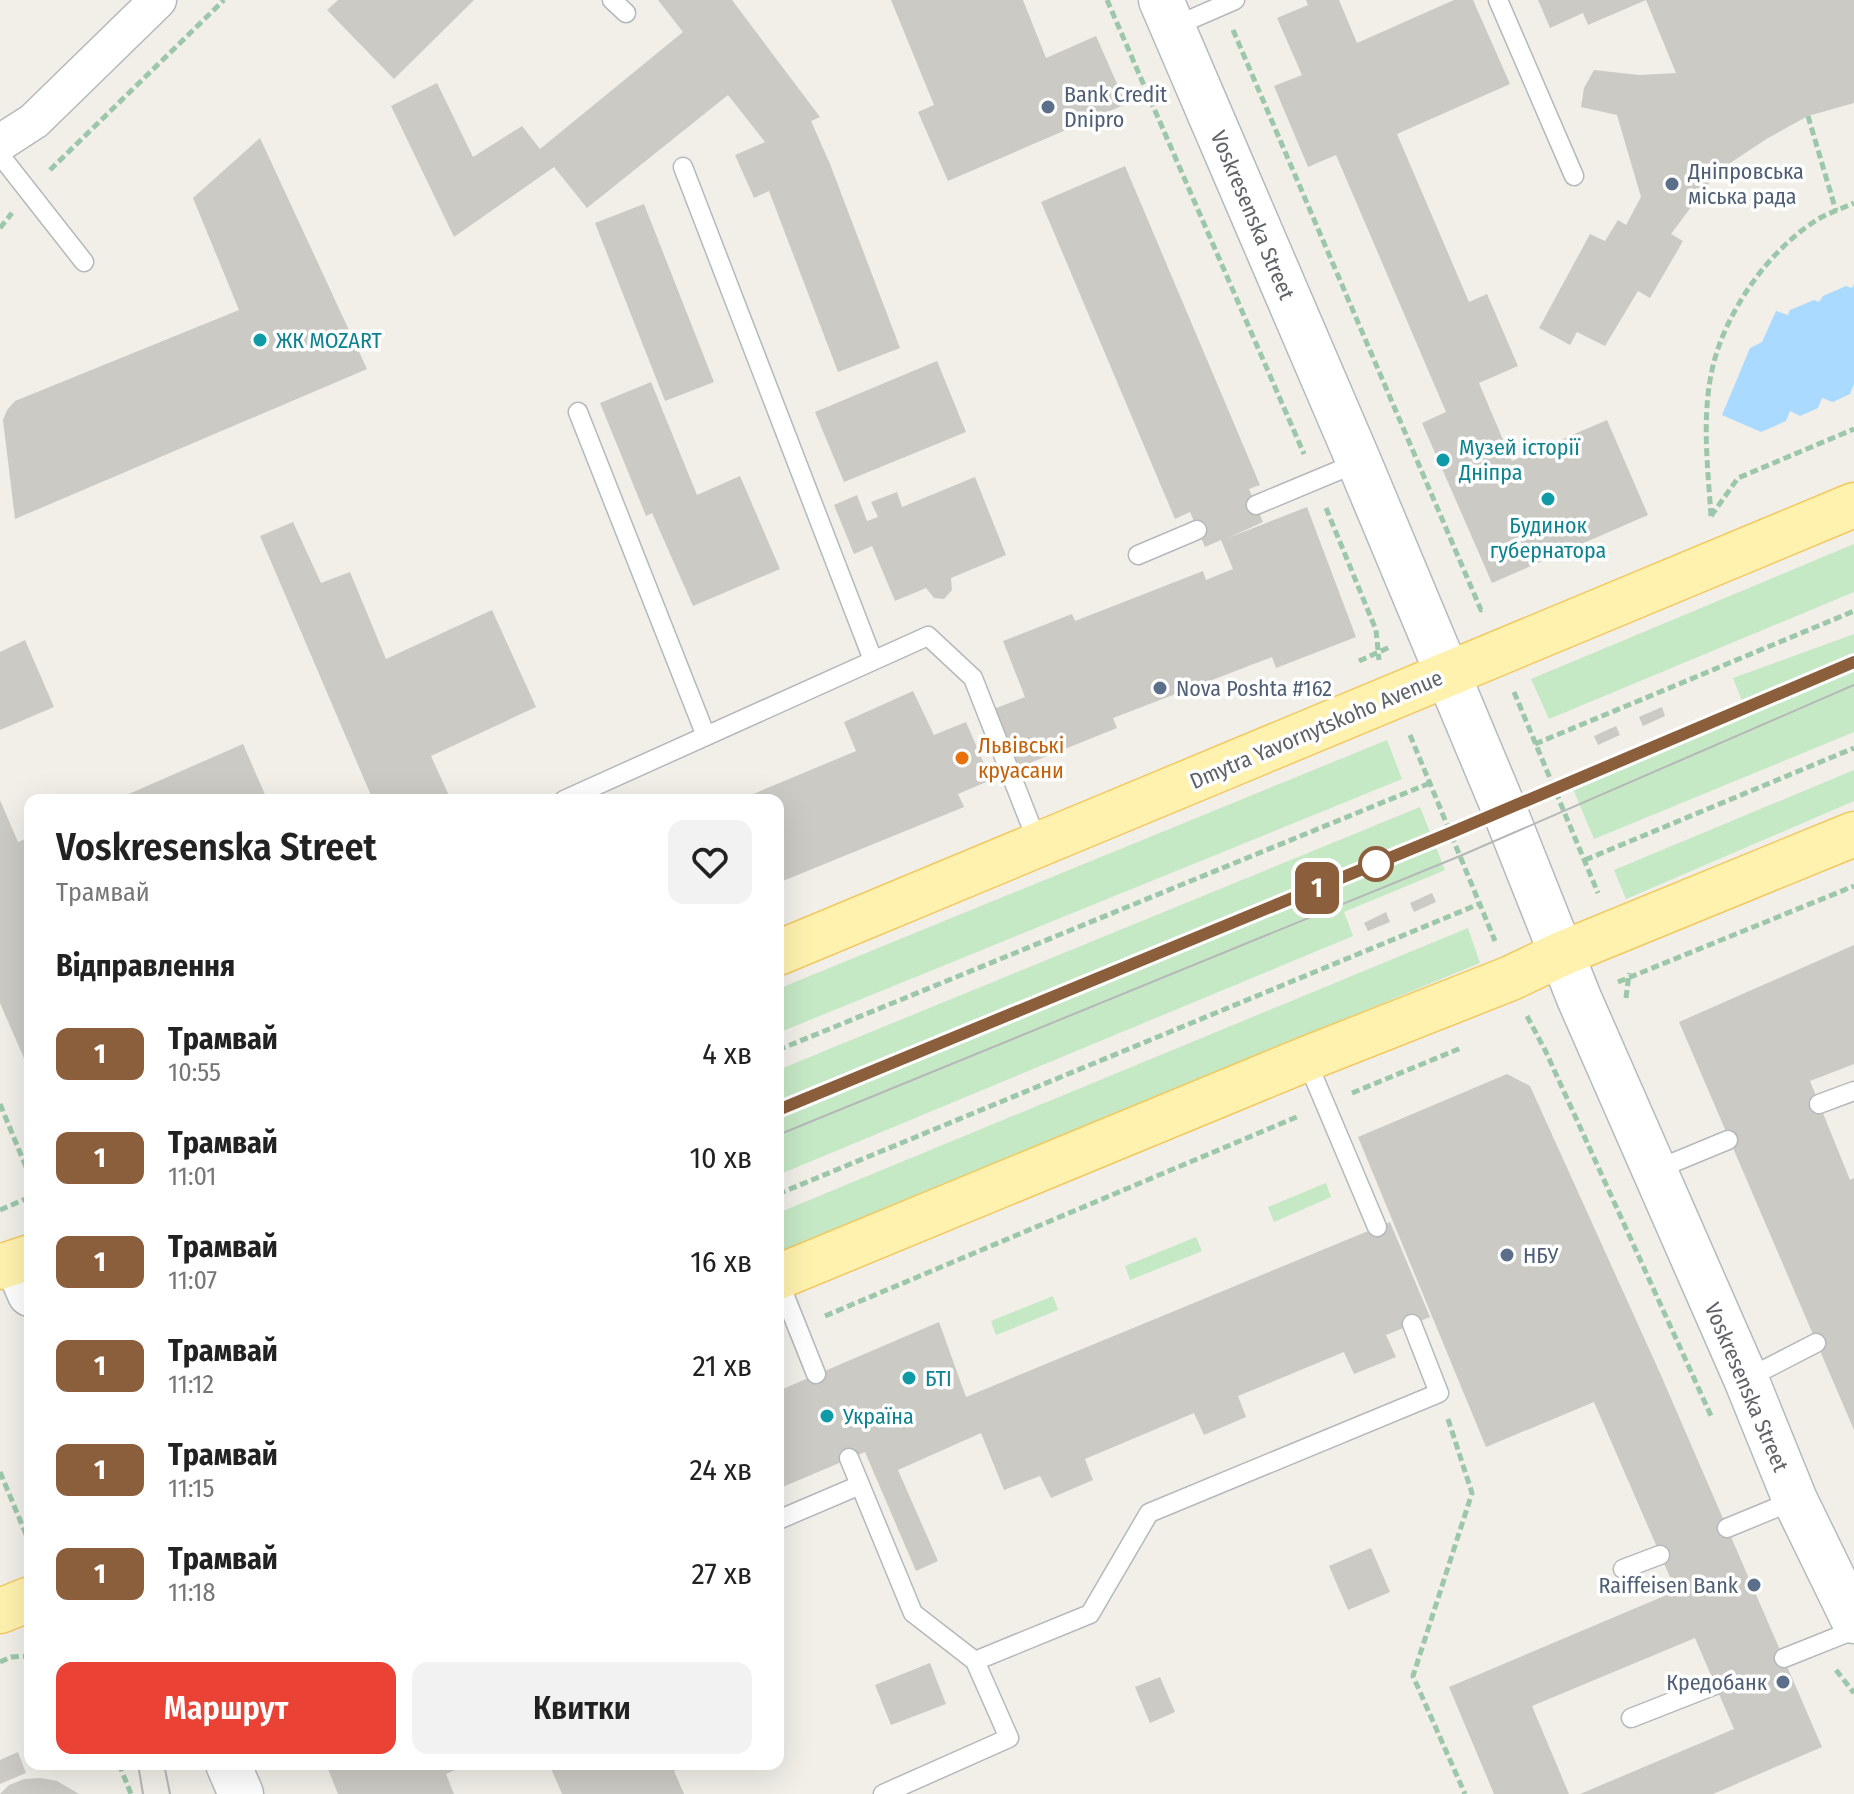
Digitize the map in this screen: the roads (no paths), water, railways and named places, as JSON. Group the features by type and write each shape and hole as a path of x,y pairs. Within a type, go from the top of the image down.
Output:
{"main road":[{"name":"Voskresenska Street","path":"1167,13 1359,462 1653,1171 1746,1379 1795,1500 1854,1621"},
{"name":"Dmytra Yavornytskoho Avenue","path":"784,951 1854,505"},
{"path":"784,1276 1854,834"},
{"path":"0,1611 24,1601"},
{"path":"231,1770 241,1794"}],"street":[{"path":"0,143 34,121 158,0"}],"lane":[{"path":"612,0 626,13"},
{"path":"1498,0 1574,176"},
{"path":"1167,13 1228,3"},
{"path":"0,155 84,262"},
{"path":"683,167 873,660"},
{"path":"578,412 706,736"},
{"path":"1256,505 1359,462"},
{"path":"1138,555 1197,530"},
{"path":"577,794 928,636 973,678 1039,846"},
{"path":"1306,1059 1377,1227"},
{"path":"1819,1104 1854,1091"},
{"path":"1653,1171 1728,1140"},
{"path":"784,1293 816,1374"},
{"path":"975,1661 1090,1614 1149,1513 1439,1393 1412,1324"},
{"path":"1746,1379 1816,1343"},
{"path":"849,1458 913,1613 975,1661 1009,1738 883,1794"},
{"path":"784,1517 860,1485"},
{"path":"1727,1528 1795,1500"},
{"path":"1623,1569 1660,1555"},
{"path":"1784,1658 1854,1630"},
{"path":"1631,1718 1715,1685"}],"water":[{"path":"1854,284 1854,384 1850,394 1833,402 1822,398 1818,408 1800,416 1790,411 1786,421 1761,432 1722,415 1750,348 1762,342 1776,311 1788,315 1790,310 1814,300 1819,302 1823,296 1846,286 1852,288"}],"tram line":[{"path":"784,1108 1450,833 1854,662"},
{"name":"1","path":"784,1108 1450,833 1854,662"},
{"path":"784,1133 1460,856 1854,685"},
{"path":"139,1770 143,1794"},
{"path":"165,1770 170,1794"}],"place":[{"name":"Bank Credit Dnipro","path":"1048,107"},
{"name":"Дніпровська міська рада","path":"1672,184"},
{"name":"ЖК MOZART","path":"260,340"},
{"name":"Музей історії Дніпра","path":"1443,460"},
{"name":"Будинок губернатора","path":"1548,499"},
{"name":"Nova Poshta #162","path":"1160,688"},
{"name":"Львівські круасани","path":"962,758"},
{"name":"НБУ","path":"1507,1255"},
{"name":"БТІ","path":"909,1378"},
{"name":"Україна","path":"827,1416"},
{"name":"Raiffeisen Bank","path":"1754,1585"},
{"name":"Кредобанк","path":"1783,1682"}]}
